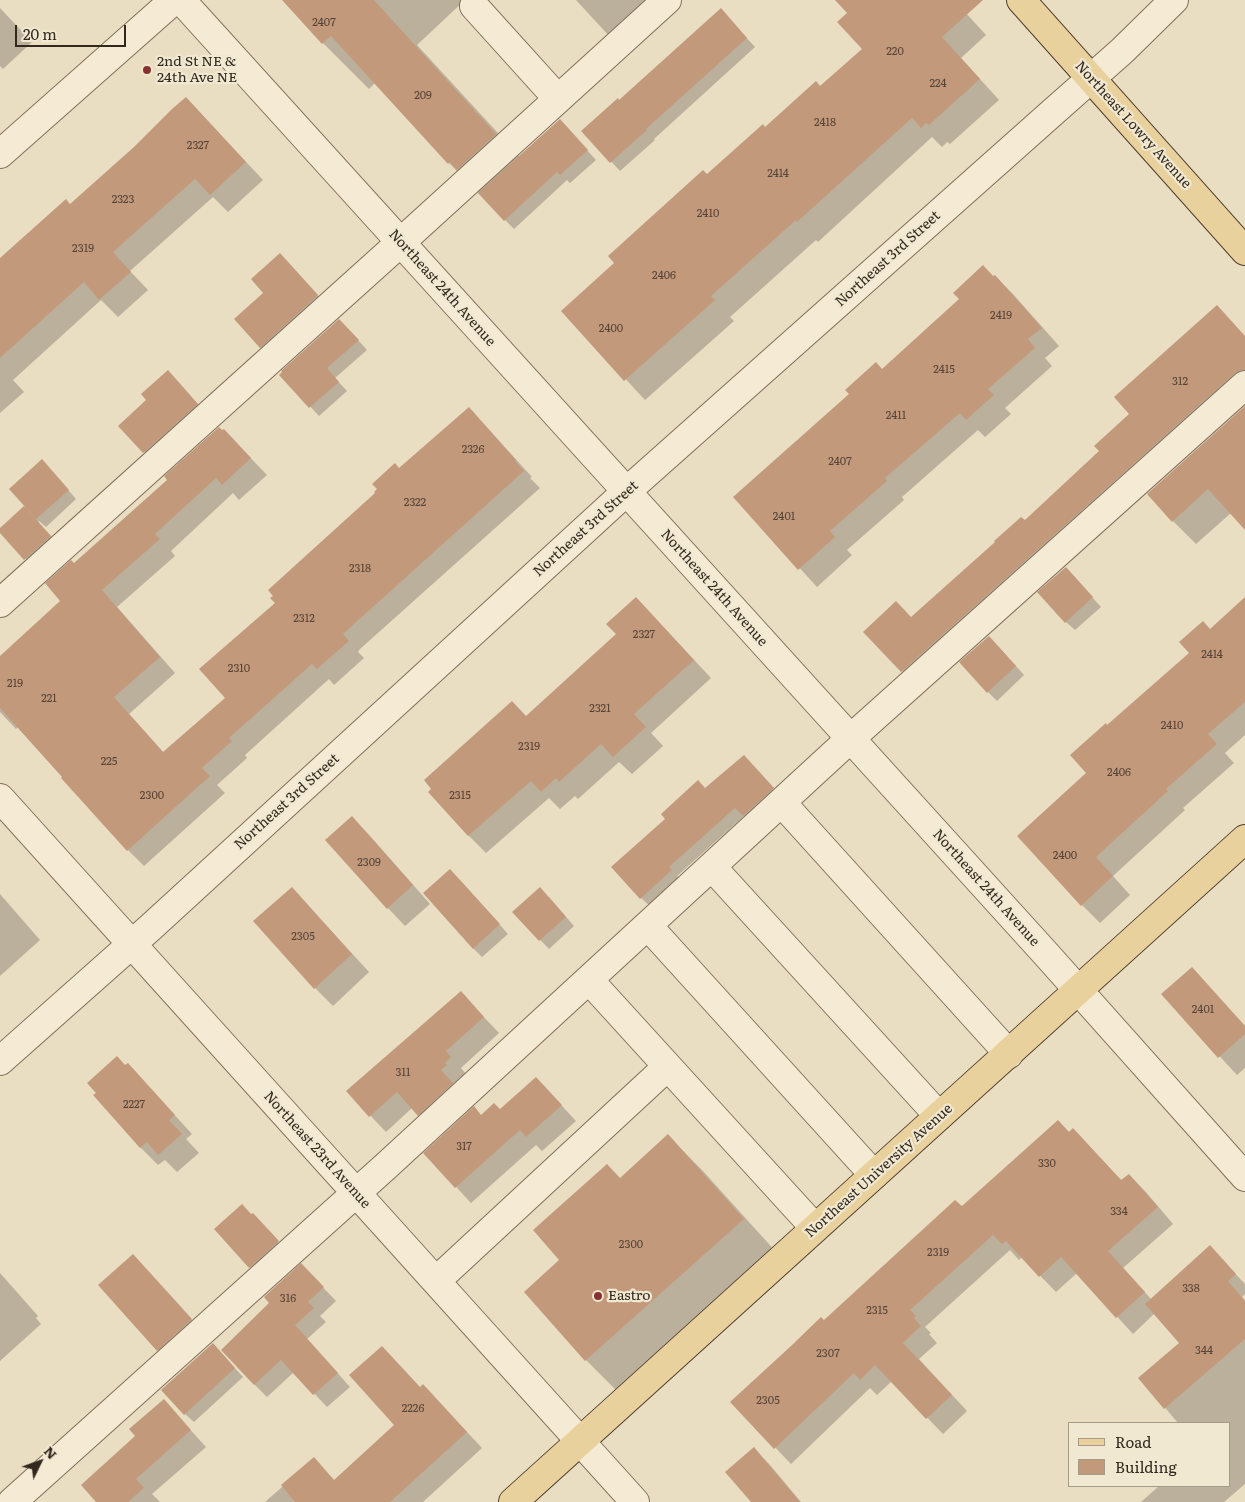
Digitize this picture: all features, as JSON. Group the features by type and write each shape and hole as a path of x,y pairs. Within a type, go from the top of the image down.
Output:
{"main road":[{"name":"Northeast Lowry Avenue","path":"1021,0 1245,251"},
{"name":"Northeast University Avenue","path":"513,1502 1245,839"}],"street":[{"path":"0,154 174,0"},
{"name":"Northeast 24th Avenue","path":"181,0 627,491 1245,1177"},
{"path":"0,603 667,0"},
{"name":"Northeast 3rd Street","path":"0,1061 132,944 627,491 1122,51 1174,0"},
{"path":"474,6 558,99"},
{"path":"12,1502 356,1193 850,740 1245,385"},
{"name":"Northeast 23rd Avenue","path":"0,798 635,1502"},
{"path":"782,803 1009,1054"},
{"path":"712,867 939,1116"},
{"path":"648,926 874,1175"},
{"path":"589,980 815,1228"},
{"path":"436,1281 667,1067"}],"building":[{"path":"282,0 374,0 496,134 457,170 450,162 448,164 331,36 322,44"},
{"path":"835,0 983,0 942,37 980,79 929,125 926,123 921,128 912,118 797,222 796,220 711,296 715,300 624,381 561,311 614,263 608,256 703,170 707,174 763,124 765,127 816,81 820,86 862,49 837,22 847,13"},
{"path":"721,8 747,38 610,163 581,131 618,98 619,100"},
{"path":"186,97 246,162 210,195 195,179 113,252 131,272 99,300 84,282 0,358 0,258 66,199 70,204"},
{"path":"560,119 588,150 560,175 557,172 504,221 478,193"},
{"path":"280,253 318,295 260,348 234,319 263,293 251,279"},
{"path":"983,265 993,276 995,275 1042,328 1028,339 1035,348 988,389 994,395 966,420 960,413 885,478 887,481 830,531 835,537 798,570 733,497 849,394 845,390 876,362 882,369 959,299 953,293"},
{"path":"1217,305 1245,336 1245,370 1235,373 901,672 863,632 896,601 911,617 1021,517 1025,520 1099,451 1094,446 1129,414 1114,397"},
{"path":"339,319 359,340 327,368 339,382 309,408 279,375 281,371"},
{"path":"168,370 198,404 143,453 118,426 146,400 141,394"},
{"path":"1245,406 1245,530 1208,489 1172,522 1147,494"},
{"path":"469,407 524,471 344,633 349,641 317,669 312,664 229,738 232,741 202,768 210,776 127,851 0,708 0,656 60,601 45,583 71,560 74,563 167,480 164,476 219,427 222,430 224,429 251,458 222,485 216,478 155,534 160,539 102,590 160,657 114,697 163,752 225,698 199,669 275,603 270,598 273,596 268,590 375,493 377,489 372,484 395,463 399,468"},
{"path":"42,459 69,490 36,519 9,489"},
{"path":"24,506 51,536 24,560 0,533 0,528"},
{"path":"1066,567 1093,597 1065,623 1037,592"},
{"path":"636,597 694,660 634,714 646,727 613,757 601,744 559,782 556,778 541,792 531,781 468,836 428,792 431,789 424,780 512,701 526,716 616,634 606,624"},
{"path":"1245,597 1245,702 1208,734 1217,744 1166,789 1168,791 1096,857 1113,876 1081,906 1017,836 1086,773 1070,755 1189,653 1179,642 1203,621 1210,629"},
{"path":"989,636 1016,666 987,693 959,662"},
{"path":"744,755 774,788 743,816 735,808 669,867 672,870 640,899 611,867 665,819 661,814 698,780 705,788"},
{"path":"352,816 413,885 387,909 325,840"},
{"path":"450,869 500,924 473,949 423,893"},
{"path":"292,887 352,954 314,989 253,921"},
{"path":"540,887 566,917 539,941 512,912"},
{"path":"1192,967 1245,1026 1245,1034 1218,1058 1161,994"},
{"path":"461,991 484,1017 446,1051 451,1057 445,1063 447,1065 441,1070 453,1083 418,1116 397,1092 369,1117 346,1091"},
{"path":"117,1056 125,1065 128,1063 175,1115 169,1120 182,1134 158,1155 147,1142 140,1148 93,1095 96,1093 87,1083"},
{"path":"536,1077 562,1105 526,1137 520,1130 455,1188 423,1153 474,1106 481,1115 494,1103 500,1109"},
{"path":"1058,1120 1069,1132 1073,1128 1121,1180 1129,1174 1158,1207 1108,1251 1145,1292 1116,1318 1061,1257 1039,1277 1006,1241 1002,1244 993,1235 910,1310 916,1316 914,1318 921,1326 903,1343 952,1395 926,1419 875,1365 860,1380 854,1373 774,1449 730,1402 821,1317 824,1320 955,1200 962,1206"},
{"path":"668,1134 744,1219 585,1361 524,1292 559,1260 533,1230 607,1164 620,1178"},
{"path":"242,1204 279,1241 249,1268 214,1229"},
{"path":"1210,1245 1236,1274 1228,1281 1245,1301 1245,1339 1164,1409 1138,1378 1179,1343 1145,1304"},
{"path":"133,1254 192,1319 157,1351 98,1285"},
{"path":"301,1263 324,1287 308,1302 314,1308 295,1325 338,1373 313,1395 281,1360 254,1385 221,1350 269,1303 264,1297"},
{"path":"213,1343 235,1368 184,1415 161,1390"},
{"path":"382,1346 420,1387 423,1384 467,1432 390,1502 295,1502 281,1485 314,1457 334,1480 394,1425 349,1375"},
{"path":"164,1399 191,1430 136,1479 144,1488 128,1502 96,1502 81,1485 135,1436 129,1429"},
{"path":"754,1447 800,1502 751,1502 725,1472"}],"place":[{"name":"2nd St NE & 24th Ave NE","path":"147,70"},
{"name":"Eastro","path":"598,1296"}]}
